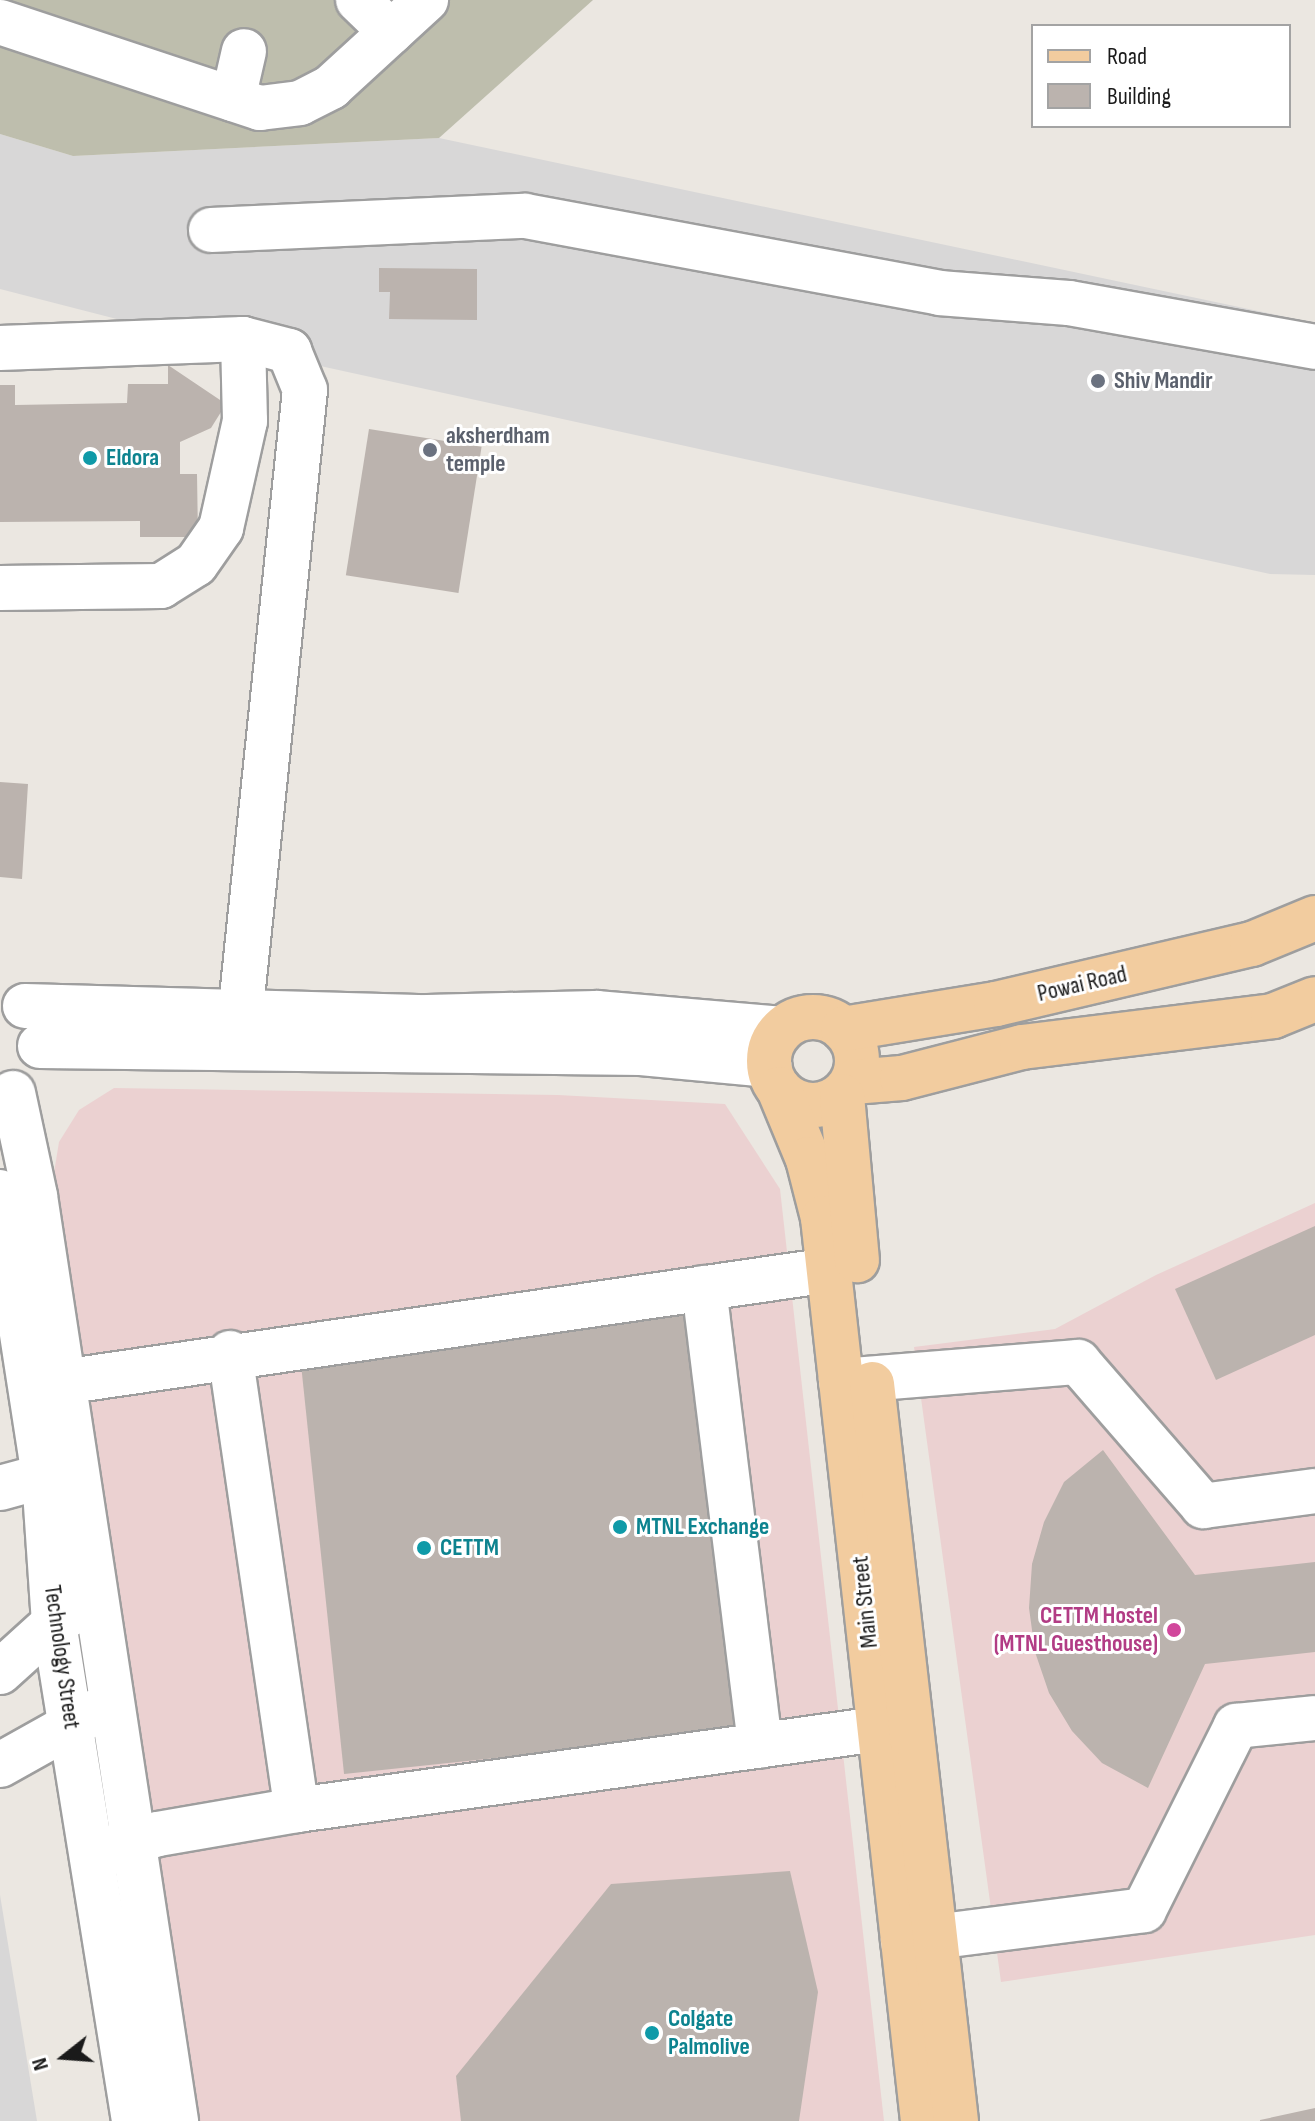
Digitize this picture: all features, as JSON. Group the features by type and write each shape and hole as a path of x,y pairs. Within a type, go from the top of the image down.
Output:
{"main road":[{"name":"Powai Road","path":"843,1029 1011,1001 1252,944 1315,918"},
{"path":"847,1089 857,1053 843,1029 832,1021 806,1017 777,1061 802,1104 816,1106 847,1089 1022,1047 1273,1016 1315,999"},
{"name":"Main Street","path":"777,1061 808,1159 829,1270 856,1379 919,1940 923,2121"},
{"name":"Main Street","path":"847,1089 856,1379 878,1729 956,2121"}],"street":[{"path":"358,0 391,32"},
{"path":"0,22 260,108 300,103 331,87 426,0"},
{"path":"233,99 244,51"},
{"path":"211,230 525,216 939,293 1069,303 1315,347"},
{"path":"0,588 161,586 196,564 221,528 245,421 243,339"},
{"path":"0,348 243,339 289,351 305,390 241,1029"},
{"path":"13,998 241,1029 777,1061"},
{"path":"13,998 40,1046 36,1067 6,1096 40,1407 98,1598 176,2121"},
{"path":"40,1046 241,1029"},
{"name":"Technology Street","path":"0,1192 40,1407 54,1623 134,2121"},
{"path":"40,1407 230,1353 829,1270"},
{"path":"704,1288 760,1746"},
{"path":"230,1353 297,1810"},
{"path":"856,1379 1078,1362 1203,1506 1315,1491"},
{"path":"0,1488 44,1476"},
{"path":"0,1672 54,1623 98,1598"},
{"path":"0,1765 70,1724 115,1703"},
{"path":"919,1940 984,1928 1144,1910 1236,1726 1315,1718"},
{"path":"91,1854 158,1834 297,1810 878,1729"}],"shaded area":[{"path":"0,0 593,0 439,138 73,156 0,134"},
{"path":"0,134 73,156 439,138 1315,323 1315,575 1270,574 179,335 0,289"},
{"path":"114,1088 558,1095 725,1104 780,1189 884,2121 191,2121 51,1191 59,1142 79,1110"},
{"path":"1315,1203 1315,1935 1001,1982 914,1347 1055,1329 1156,1275"},
{"path":"0,1895 37,2121 0,2121"}],"building":[{"path":"379,268 477,269 477,320 389,319 390,292 379,292"},
{"name":"Eldora","path":"168,365 226,404 211,428 180,442 180,474 197,474 198,537 140,537 140,521 0,522 0,385 15,385 15,405 127,403 128,384 168,384"},
{"path":"369,429 482,447 458,593 346,575"},
{"path":"0,782 28,784 22,879 0,877"},
{"path":"1315,1226 1315,1335 1216,1380 1175,1289"},
{"path":"691,1296 737,1733 344,1774 298,1337"},
{"name":"CETTM Hostel (MTNL Guesthouse)","path":"1103,1450 1195,1575 1315,1562 1315,1652 1205,1664 1148,1788 1102,1763 1072,1731 1049,1693 1035,1652 1029,1608 1032,1564 1044,1522 1064,1482"},
{"name":"Colgate Palmolive","path":"790,1871 818,1992 799,2121 461,2121 456,2076 611,1884"},
{"path":"1315,2108 1315,2121 1260,2121 1260,2120"}],"place":[{"name":"Shiv Mandir","path":"1098,381"},
{"name":"aksherdham temple","path":"430,450"},
{"name":"Eldora","path":"90,458"},
{"name":"MTNL Exchange","path":"620,1527"},
{"name":"CETTM","path":"424,1548"},
{"name":"CETTM Hostel (MTNL Guesthouse)","path":"1174,1630"},
{"name":"Colgate Palmolive","path":"652,2033"}]}
